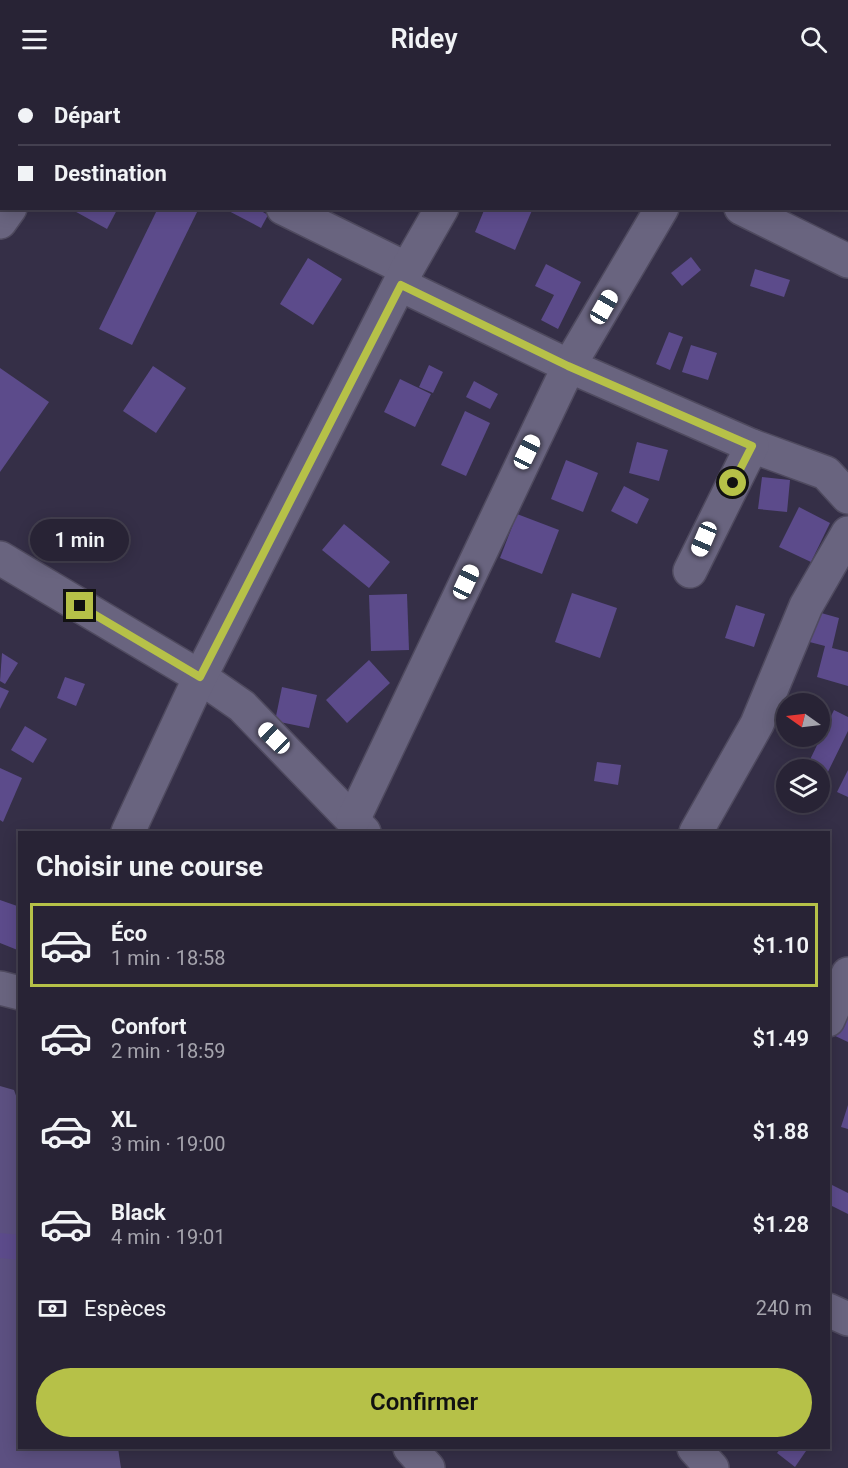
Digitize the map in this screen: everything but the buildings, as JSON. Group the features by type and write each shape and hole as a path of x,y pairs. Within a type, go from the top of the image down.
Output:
{"street":[{"path":"287,210 568,366 752,446 826,473 848,497"},
{"path":"129,831 200,677 404,277 441,210"},
{"path":"0,558 200,677 242,706 359,826 568,366 661,210"},
{"path":"745,210 848,261"},
{"path":"690,571 752,446"},
{"path":"697,831 757,724 806,606 848,533"},
{"path":"830,1015 848,974"},
{"path":"0,988 18,992"},
{"path":"830,1311 848,1319"},
{"path":"411,1449 428,1468"},
{"path":"695,1449 712,1468"}],"shaded area":[{"path":"0,1086 14,1090 18,1101 18,1449 118,1449 121,1468 0,1468"}],"route":[{"path":"80,606 200,677 401,285 568,366 752,446 733,483"}]}
